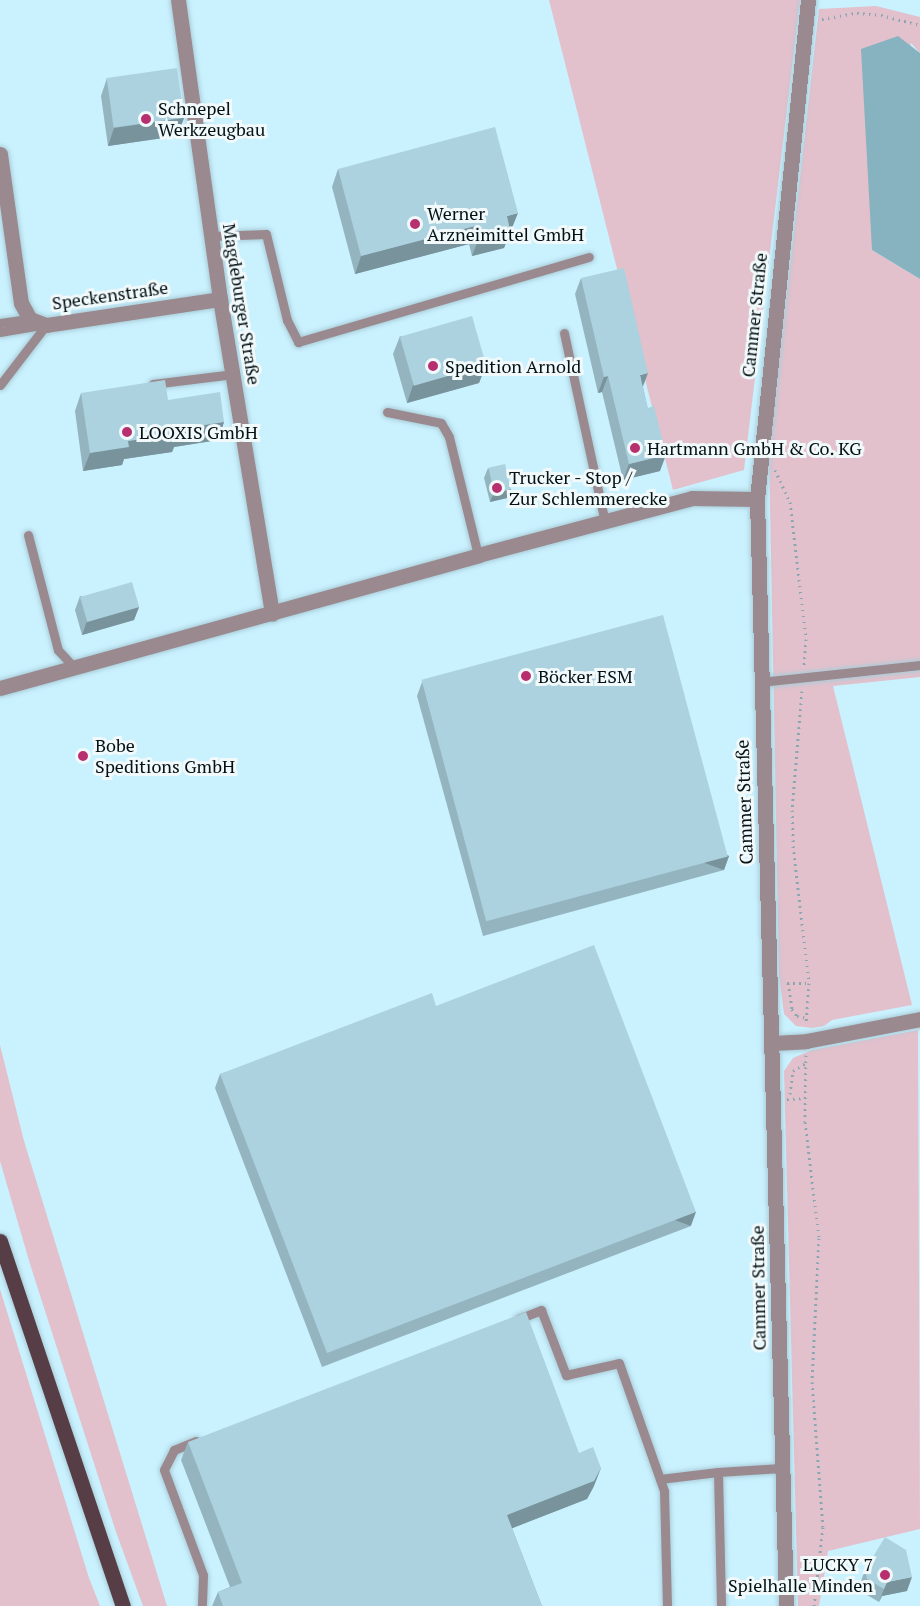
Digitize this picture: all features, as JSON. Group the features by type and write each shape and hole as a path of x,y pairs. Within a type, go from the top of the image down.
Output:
{"main road":[{"path":"0,1241 123,1606"}],"street":[{"name":"Magdeburger Straße","path":"178,0 220,299 272,614"},
{"name":"Cammer Straße","path":"786,1606 756,499 808,0"},
{"name":"Speckenstraße","path":"0,154 21,303 30,319 46,325 220,299"},
{"path":"0,688 692,498 756,499"},
{"path":"772,1043 806,1041 920,1019"}],"lane":[{"path":"212,236 266,234 287,320 298,342 589,257"},
{"path":"0,323 30,319"},
{"path":"0,332 46,325"},
{"path":"0,385 46,325"},
{"path":"564,333 605,522"},
{"path":"143,386 233,374"},
{"path":"387,412 441,423 449,437 478,555"},
{"path":"28,535 58,650 74,667"},
{"path":"760,682 920,665"},
{"path":"507,1323 541,1310 566,1375 619,1363 664,1491 667,1606"},
{"path":"202,1606 203,1575 164,1470 174,1450 207,1437"},
{"path":"660,1479 781,1468"},
{"path":"718,1472 721,1606"}],"path":[{"path":"805,22 857,13 881,15 920,25"},
{"path":"760,448 782,479 790,502 806,639 792,819 793,846 809,982 805,1122 819,1238 812,1382 823,1527 814,1606"},
{"path":"770,983 809,982"},
{"path":"788,983 792,1009 797,1016 807,1018"},
{"path":"790,1098 793,1071 806,1063"}],"shaded area":[{"path":"549,0 800,0 744,470 673,490"},
{"path":"876,6 920,17 920,53 911,43 872,250 920,279 920,677 833,686 912,1005 832,1020 824,1026 812,1028 796,1026 784,1014 779,975 769,452 819,9"},
{"path":"918,1030 920,1529 828,1551 819,1606 798,1606 784,1071 793,1058 812,1050"},
{"path":"0,1045 24,1141 167,1606 143,1606 116,1532 30,1264 0,1161"},
{"path":"0,1289 89,1578 100,1606 0,1606"}],"water":[{"path":"898,36 920,53 920,279 872,250 861,49"}],"building":[{"path":"177,68 184,118 114,127 107,78"},
{"path":"495,127 518,213 507,216 510,230 479,238 475,226 361,256 338,169"},
{"path":"624,268 648,373 640,375 648,408 654,406 666,455 629,464 608,376 604,377 581,278"},
{"path":"472,316 486,365 414,386 400,337"},
{"path":"165,380 168,400 220,392 224,422 178,429 178,434 128,441 129,447 90,453 81,393"},
{"path":"505,464 511,489 494,493 488,468"},
{"path":"132,582 139,607 87,622 80,597"},
{"path":"663,615 728,856 486,921 422,680"},
{"path":"594,945 696,1212 327,1353 220,1074 432,993 436,1006"},
{"path":"526,1312 579,1453 593,1447 601,1468 594,1481 507,1515 542,1606 223,1606 218,1592 242,1583 188,1442"},
{"path":"885,1537 906,1550 912,1577 887,1582 884,1589 867,1579 865,1570"}],"place":[{"name":"Schnepel Werkzeugbau","path":"146,119"},
{"name":"Werner Arzneimittel GmbH","path":"415,224"},
{"name":"Spedition Arnold","path":"433,366"},
{"name":"LOOXIS GmbH","path":"127,432"},
{"name":"Hartmann GmbH & Co. KG","path":"635,448"},
{"name":"Trucker - Stop / Zur Schlemmerecke","path":"497,488"},
{"name":"Böcker ESM","path":"526,676"},
{"name":"Bobe Speditions GmbH","path":"83,756"},
{"name":"LUCKY 7 Spielhalle Minden","path":"885,1575"}]}
